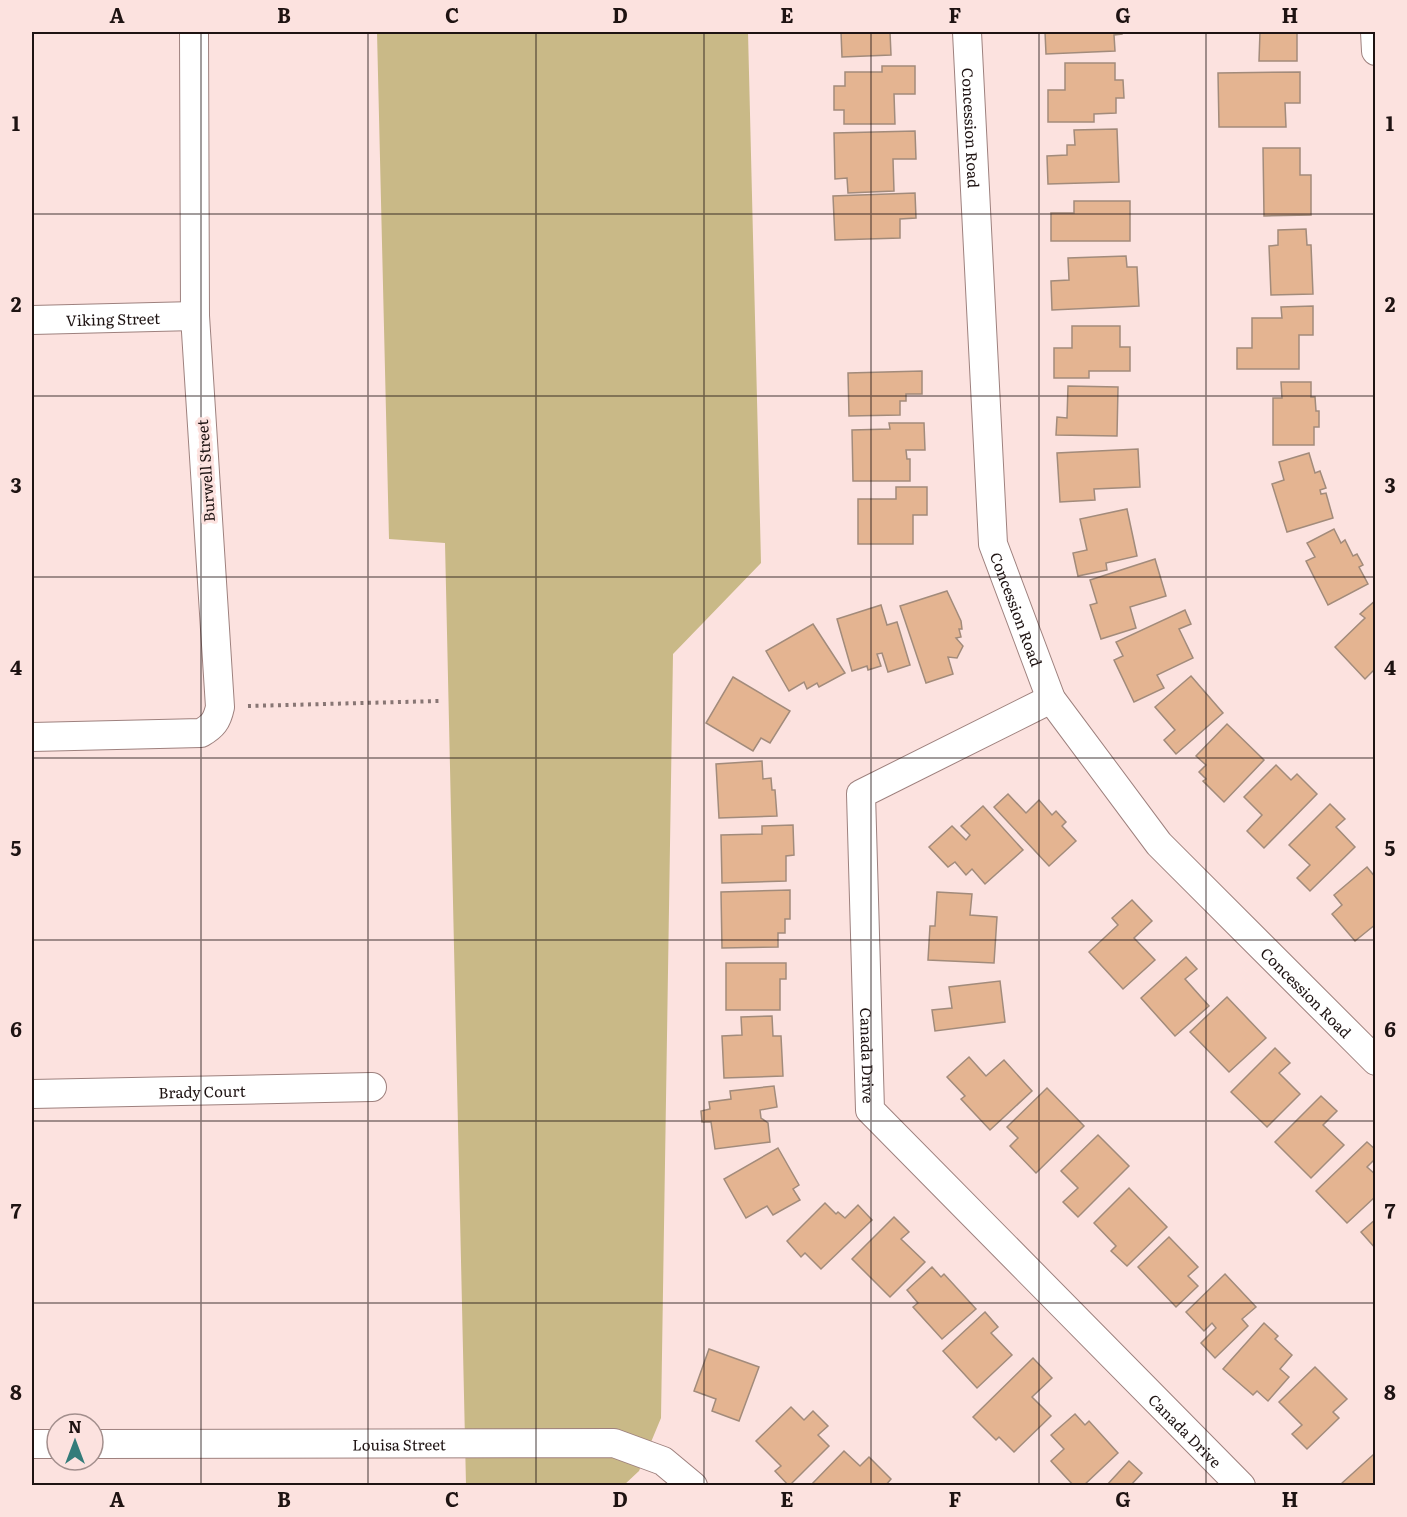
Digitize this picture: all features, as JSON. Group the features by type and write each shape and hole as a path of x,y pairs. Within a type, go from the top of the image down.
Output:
{"street":[{"name":"Burwell Street","path":"194,32 195,316 220,707"},
{"name":"Concession Road","path":"968,32 993,544 1051,699 1159,844 1376,1061"},
{"path":"1375,32 1376,51"},
{"name":"Viking Street","path":"32,321 195,316"},
{"name":"Canada Drive","path":"1051,699 861,794 870,1110 1241,1485"},
{"path":"32,737 201,733 214,725 220,707"},
{"name":"Brady Court","path":"32,1094 372,1087"},
{"name":"Louisa Street","path":"105,1444 614,1443 663,1461 693,1485"}],"path":[{"path":"220,707 439,701"}],"shaded area":[{"path":"377,32 748,32 761,563 673,654 661,1418 639,1471 624,1485 466,1485 445,543 389,539"}],"building":[{"path":"841,32 890,32 891,55 842,57"},
{"path":"1045,32 1122,32 1122,34 1114,35 1115,51 1046,54"},
{"path":"1260,32 1297,32 1297,61 1259,61"},
{"path":"1065,63 1115,63 1115,80 1123,80 1124,98 1116,98 1116,113 1094,114 1094,122 1048,122 1048,90 1065,90"},
{"path":"882,66 915,66 915,94 894,94 895,124 844,124 844,110 834,110 834,86 845,86 845,72 882,72"},
{"path":"1300,72 1300,103 1285,103 1286,127 1219,127 1218,73"},
{"path":"1117,129 1119,182 1048,184 1047,156 1067,155 1067,145 1075,145 1074,130"},
{"path":"915,131 916,159 893,159 894,191 848,193 847,178 835,179 834,133"},
{"path":"1263,148 1300,148 1300,175 1311,175 1311,215 1264,216"},
{"path":"915,193 916,218 900,219 900,238 835,240 833,196"},
{"path":"1074,201 1130,201 1130,241 1051,241 1051,213 1074,213"},
{"path":"1306,229 1307,245 1311,245 1313,294 1271,295 1269,246 1278,245 1278,230"},
{"path":"1126,256 1127,267 1137,267 1139,306 1052,310 1051,281 1069,280 1068,258"},
{"path":"1313,306 1313,335 1299,335 1299,369 1237,369 1237,348 1252,348 1252,318 1282,318 1281,307"},
{"path":"1072,326 1120,326 1120,347 1130,347 1130,371 1089,371 1089,378 1054,378 1054,348 1072,348"},
{"path":"922,371 922,394 906,394 906,401 900,401 900,415 849,416 848,373"},
{"path":"1281,382 1311,382 1311,397 1315,397 1316,411 1319,411 1319,427 1314,427 1314,445 1273,445 1273,398 1282,398"},
{"path":"1068,386 1118,387 1117,436 1056,435 1057,417 1067,418"},
{"path":"889,423 924,423 925,450 906,450 907,459 910,459 910,481 853,481 852,430 890,429"},
{"path":"1138,449 1140,487 1094,489 1095,500 1060,502 1057,453"},
{"path":"1309,453 1315,473 1320,471 1326,488 1320,490 1321,494 1326,493 1333,518 1287,532 1272,484 1284,480 1279,462"},
{"path":"896,487 927,487 927,515 913,515 913,544 858,544 858,499 896,499"},
{"path":"1127,509 1137,556 1106,563 1107,570 1078,576 1073,553 1087,550 1080,519"},
{"path":"1334,529 1341,543 1345,540 1353,556 1357,554 1363,565 1359,567 1368,584 1328,605 1306,561 1315,557 1307,543"},
{"path":"1155,559 1166,596 1130,607 1136,628 1101,639 1090,605 1097,603 1090,580"},
{"path":"947,591 961,621 962,629 959,629 961,637 956,638 963,646 957,658 948,657 953,674 926,683 900,606"},
{"path":"1376,600 1376,668 1365,679 1335,647 1365,618 1360,614"},
{"path":"881,605 887,625 897,622 910,665 888,672 882,653 877,654 881,666 868,670 867,666 852,671 837,619"},
{"path":"1185,610 1191,624 1179,629 1193,658 1157,675 1164,688 1134,702 1114,660 1123,656 1116,642"},
{"path":"813,624 845,673 819,687 817,683 807,689 804,682 789,691 766,651"},
{"path":"1191,676 1223,713 1176,754 1164,740 1175,730 1155,707"},
{"path":"733,677 790,711 770,743 761,738 753,751 706,723"},
{"path":"1227,724 1264,760 1224,802 1203,781 1206,779 1199,772 1206,765 1196,756"},
{"path":"762,761 763,779 771,778 772,790 775,790 777,816 719,818 716,764"},
{"path":"1276,765 1291,780 1297,774 1317,794 1264,848 1247,831 1262,815 1244,797"},
{"path":"1008,794 1026,813 1039,800 1052,815 1056,811 1066,822 1062,826 1076,841 1049,866 994,807"},
{"path":"1330,804 1345,819 1336,827 1355,847 1310,891 1297,878 1310,865 1289,845"},
{"path":"983,806 1023,850 985,884 972,869 966,875 955,862 948,867 929,847 952,826 966,840 970,835 961,826"},
{"path":"793,825 794,855 786,856 786,881 722,883 721,835 762,834 762,826"},
{"path":"1367,867 1376,878 1376,924 1355,941 1332,914 1342,905 1334,895"},
{"path":"790,890 790,919 785,919 785,933 778,933 778,947 722,948 721,892"},
{"path":"937,892 972,894 970,915 997,917 994,963 928,960 930,926 935,926"},
{"path":"1132,900 1152,921 1134,938 1155,960 1123,989 1089,952 1118,925 1112,918"},
{"path":"1186,957 1197,969 1185,979 1209,1006 1175,1036 1141,998"},
{"path":"726,963 786,963 786,979 780,979 780,1010 726,1010"},
{"path":"1000,981 1005,1022 935,1031 932,1010 952,1008 949,987"},
{"path":"1227,997 1266,1038 1229,1072 1190,1032"},
{"path":"772,1016 773,1036 781,1036 783,1076 724,1078 722,1036 742,1035 741,1017"},
{"path":"1275,1048 1290,1063 1279,1073 1300,1094 1267,1127 1231,1092"},
{"path":"969,1057 986,1076 1004,1060 1032,1091 990,1130 961,1099 965,1096 947,1077"},
{"path":"774,1086 777,1107 760,1110 761,1118 768,1123 770,1142 715,1149 711,1122 702,1122 701,1111 710,1109 709,1102 731,1099 730,1091"},
{"path":"1047,1088 1084,1126 1036,1173 1010,1146 1018,1138 1007,1127"},
{"path":"1321,1096 1337,1111 1323,1125 1344,1145 1311,1178 1275,1142"},
{"path":"1098,1135 1129,1166 1078,1217 1063,1202 1078,1188 1061,1171"},
{"path":"1367,1142 1376,1150 1376,1158 1367,1167 1376,1175 1376,1196 1347,1223 1316,1191"},
{"path":"778,1148 799,1185 793,1189 800,1200 773,1215 767,1206 746,1218 724,1179"},
{"path":"1129,1188 1167,1227 1127,1266 1111,1251 1116,1246 1094,1223"},
{"path":"825,1203 836,1214 838,1212 845,1218 858,1205 872,1220 821,1269 805,1253 801,1257 787,1241"},
{"path":"894,1217 909,1232 901,1239 925,1262 890,1297 852,1259"},
{"path":"1376,1219 1376,1249 1361,1232"},
{"path":"1169,1237 1198,1267 1188,1276 1198,1286 1176,1307 1138,1267"},
{"path":"932,1267 941,1277 944,1274 976,1309 942,1339 913,1307 918,1303 907,1290"},
{"path":"1225,1274 1256,1307 1242,1319 1248,1326 1215,1358 1201,1343 1216,1328 1212,1323 1204,1331 1186,1312"},
{"path":"985,1312 998,1327 991,1333 1012,1355 977,1388 943,1351"},
{"path":"1264,1323 1278,1336 1275,1339 1292,1355 1280,1369 1289,1377 1268,1401 1257,1391 1253,1395 1223,1369"},
{"path":"709,1349 759,1367 739,1421 712,1411 716,1399 694,1391"},
{"path":"1033,1358 1052,1378 1032,1397 1051,1416 1014,1452 999,1437 996,1440 973,1417"},
{"path":"1315,1367 1347,1399 1333,1412 1339,1418 1307,1449 1292,1434 1302,1425 1279,1402"},
{"path":"791,1407 804,1420 813,1411 828,1426 818,1435 829,1446 789,1486 775,1471 781,1466 756,1441"},
{"path":"1075,1414 1085,1425 1089,1421 1118,1453 1083,1486 1074,1486 1051,1461 1064,1449 1051,1435"},
{"path":"844,1451 860,1466 869,1457 891,1479 885,1486 810,1486"},
{"path":"1374,1454 1376,1486 1343,1486 1341,1484"},
{"path":"1129,1461 1142,1473 1130,1486 1106,1486"}]}
